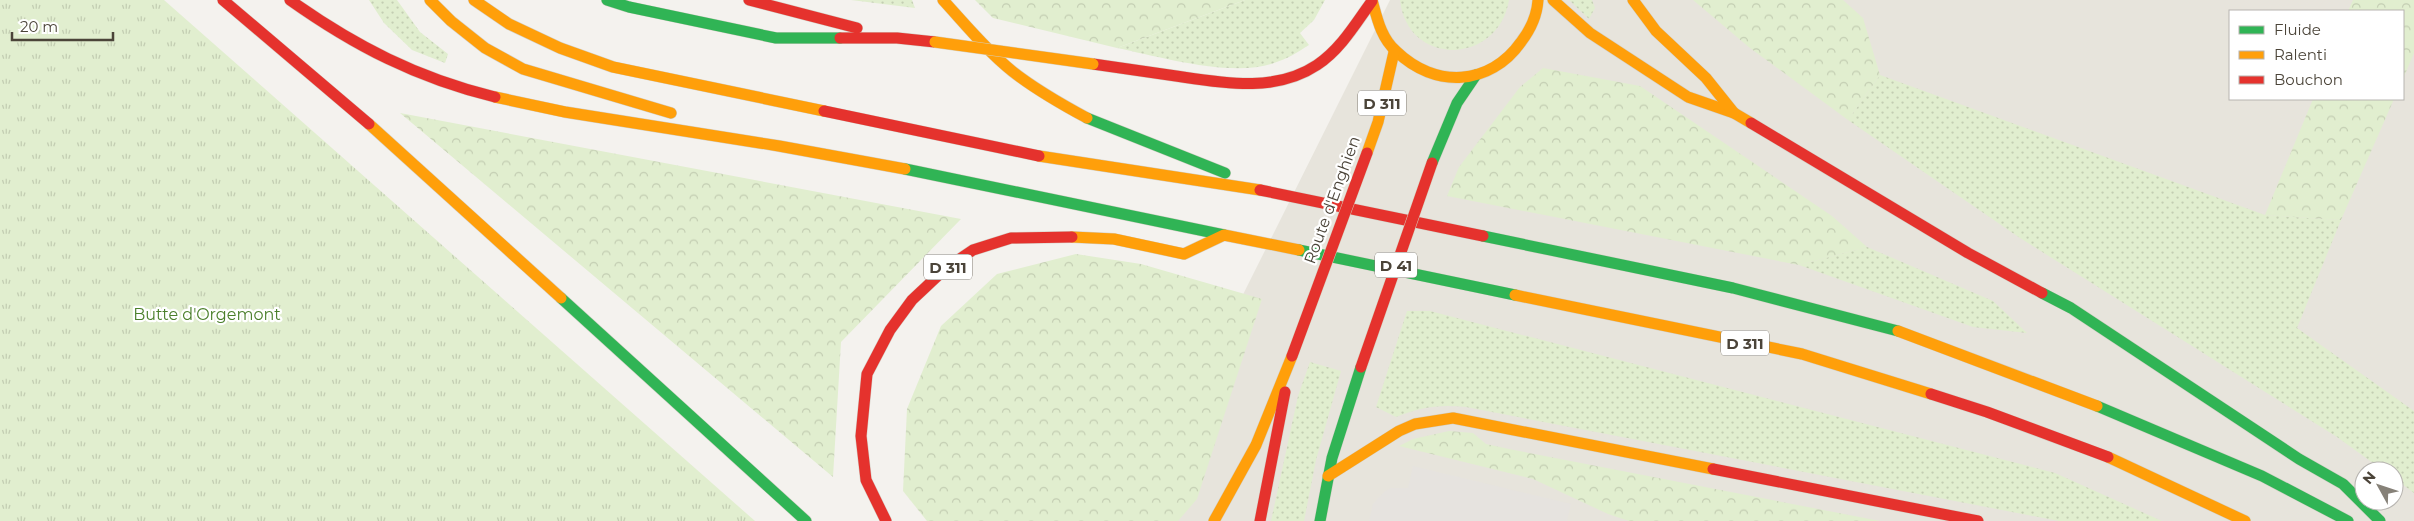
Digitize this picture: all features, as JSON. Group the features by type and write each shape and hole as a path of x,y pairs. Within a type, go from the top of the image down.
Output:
{"main road":[{"path":"223,0 350,106 806,521"},
{"path":"290,0 331,30 439,81 529,105 780,146 1224,235"},
{"path":"430,0 451,21 485,48 523,69 780,146"},
{"path":"474,0 509,24 560,48 613,67 1021,153 1273,192 1733,288 1895,330 2112,412 2262,476 2348,521"},
{"path":"606,0 629,8 776,38 898,38 1232,84 1258,84 1288,79 1317,65 1339,45 1372,1"},
{"path":"749,0 898,38"},
{"path":"943,0 1012,71 1052,98 1135,138 1273,192"},
{"path":"1372,1 1379,29 1394,52 1415,68 1438,76 1451,78 1476,75 1494,68 1510,57 1524,42 1533,24 1538,0"},
{"path":"1553,0 1590,33 1688,96 1734,113 1968,253 2071,308 2299,459 2343,484 2380,521"},
{"path":"1632,0 1652,27 1679,55 1704,75 1734,113"},
{"name":"Route d'Enghien","path":"1292,356 1378,122 1394,52"},
{"name":"D 41","path":"1320,521 1328,476 1361,368 1432,163 1457,103 1476,75"},
{"name":"D 311","path":"886,521 866,480 860,436 867,374 890,330 912,300 945,269 973,250 1011,238 1060,236 1114,238 1184,254 1224,235 1802,354 1987,412 2099,453 2245,521"},
{"path":"1214,521 1256,445 1292,356"},
{"path":"1260,521 1292,356"},
{"path":"1328,476 1399,431 1429,421 1454,418 1978,521"}],"shaded area":[{"path":"1390,0 2414,0 2414,521 1130,521"},
{"path":"1413,466 1571,504 1567,521 1369,521 1373,504 1384,492 1391,488 1408,488"}],"green space":[{"name":"Butte d'Orgemont","path":"0,0 164,0 755,521 0,521"},
{"path":"369,0 397,0 420,32 448,54 445,63 412,50 384,23"},
{"path":"851,0 912,0 915,8"},
{"path":"975,0 1245,0 1117,48 993,18"},
{"path":"1245,0 1325,0 1314,20 1300,33 1309,45 1297,53 1274,63 1257,67 1217,67 1175,61 1117,48"},
{"path":"1400,0 1509,0 1501,22 1488,37 1472,47 1453,50 1435,47 1418,38 1406,22"},
{"path":"1569,0 1592,0 1595,8 1589,19"},
{"path":"1693,0 1843,0 1863,18 1880,75 1848,120 1750,48"},
{"path":"2353,0 2414,0 2414,53 2404,77 2404,10 2348,10"},
{"path":"1543,68 1640,86 1832,216 1867,247 1799,265 1447,196 1459,167 1520,87"},
{"path":"1880,75 2265,215 2341,220 2297,328 2414,411 2414,493 2404,486 2404,461 2370,461 2337,437 2020,238 1848,120"},
{"path":"2313,100 2394,100 2341,220 2265,215"},
{"path":"400,113 961,219 841,342 833,477"},
{"path":"1867,247 1993,301 2027,333 1973,327 1799,265"},
{"path":"1076,254 1141,264 1262,299 1197,499 1178,521 927,521 903,491 907,409 941,326 997,274"},
{"path":"1407,311 1430,311 2055,473 2162,521 2059,521 1466,407 1430,407 1396,417 1376,407"},
{"path":"1310,362 1341,371 1316,460 1304,521 1271,521 1298,396"},
{"path":"1449,431 1473,433 1486,444 1509,449 1880,521 1629,521 1608,514 1533,479 1399,446 1413,439"}],"traffic: fast":[{"path":"607,0 629,7 776,38 840,38"},
{"path":"1432,163 1457,103 1476,75"},
{"path":"1087,118 1225,173"},
{"path":"905,169 1224,235"},
{"path":"1483,236 1733,288 1898,331"},
{"path":"1299,250 1515,295"},
{"path":"2042,293 2071,308 2299,459 2343,484 2380,521"},
{"path":"561,298 806,521"},
{"path":"1320,521 1332,458 1361,367"},
{"path":"2097,406 2262,476 2348,521"}],"traffic: slow":[{"path":"430,0 451,21 485,48 523,69 671,113"},
{"path":"474,0 509,24 560,48 613,67 824,111"},
{"path":"943,0 985,46 1012,71 1049,96 1087,118"},
{"path":"1372,0 1383,34 1396,51 1411,63 1428,72 1462,77 1478,74 1494,67 1508,57 1531,27 1538,0"},
{"path":"1553,0 1590,33 1688,97 1734,113 1751,123"},
{"path":"1633,0 1656,31 1706,78 1734,113"},
{"path":"935,42 1093,64"},
{"path":"1367,153 1378,122 1394,52"},
{"path":"495,97 565,112 779,146 905,169"},
{"path":"369,124 561,298"},
{"path":"1039,156 1260,190"},
{"path":"1072,237 1114,239 1184,254 1224,235 1299,250"},
{"path":"1515,295 1802,354 1931,394"},
{"path":"1898,331 2097,406"},
{"path":"1214,521 1256,445 1292,356"},
{"path":"1328,476 1399,431 1415,424 1453,418 1713,469"},
{"path":"2108,457 2245,521"}],"traffic: jam":[{"path":"223,0 369,124"},
{"path":"290,0 338,32 388,59 439,80 495,97"},
{"path":"749,0 857,28"},
{"path":"1093,64 1230,83 1248,84 1284,80 1301,74 1326,59 1348,35 1372,1"},
{"path":"840,38 897,38 935,42"},
{"path":"824,111 1039,156"},
{"path":"1751,123 1968,253 2042,293"},
{"path":"1292,356 1367,153"},
{"path":"1361,367 1432,163"},
{"path":"1260,190 1483,236"},
{"path":"886,521 866,480 861,436 867,374 890,330 912,300 945,269 973,250 1011,238 1072,237"},
{"path":"1260,521 1285,392"},
{"path":"1931,394 1987,412 2108,457"},
{"path":"1713,469 1978,521"}]}
